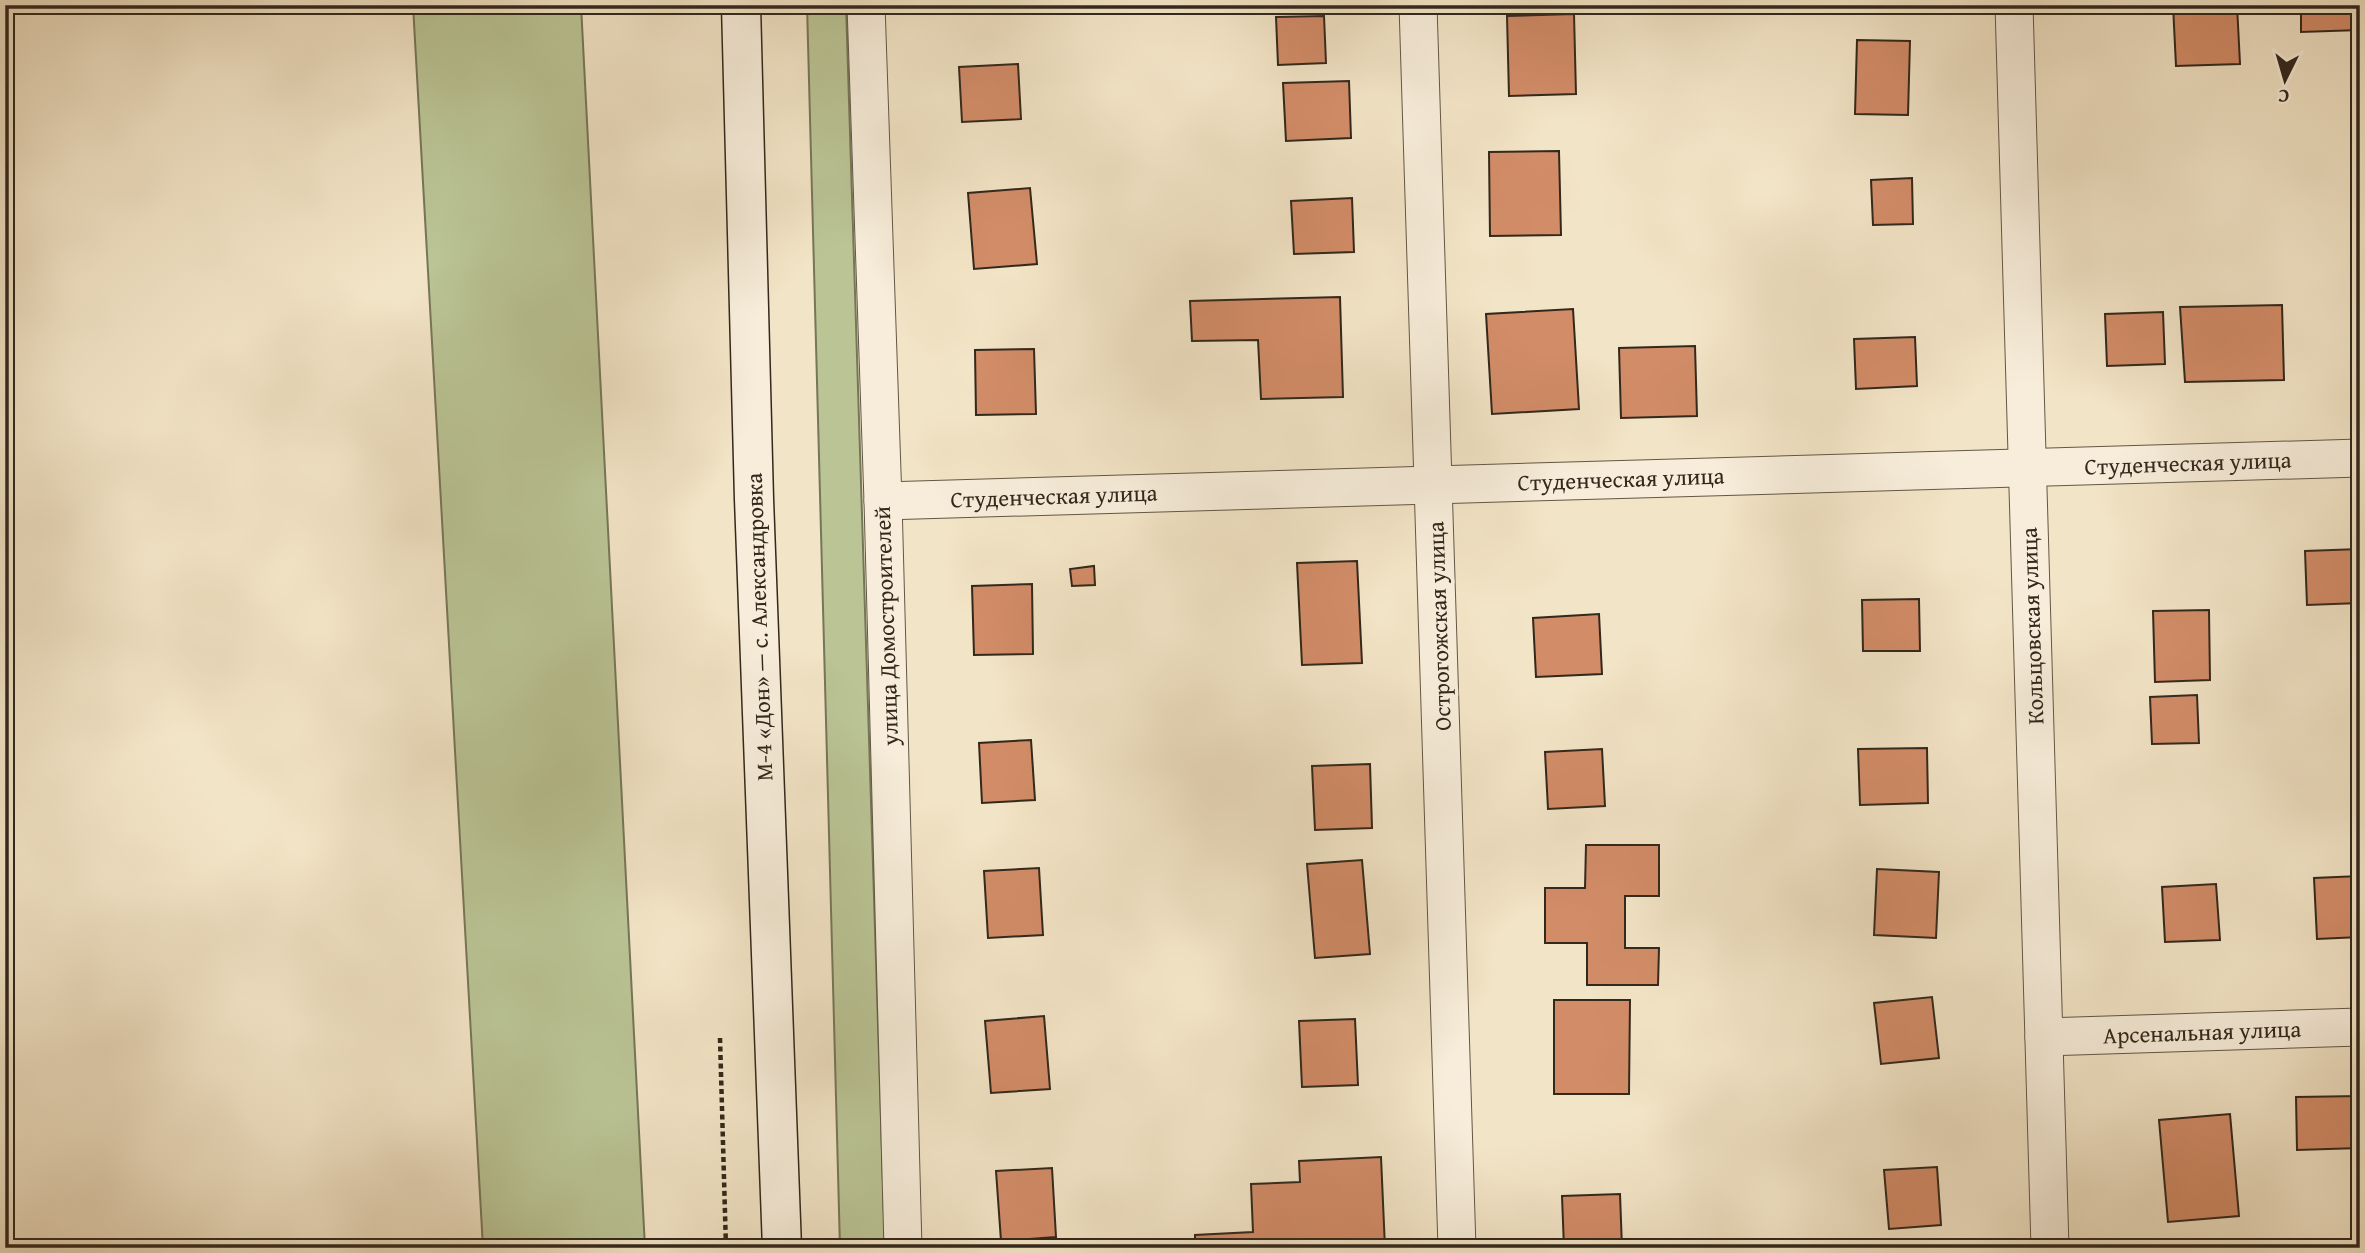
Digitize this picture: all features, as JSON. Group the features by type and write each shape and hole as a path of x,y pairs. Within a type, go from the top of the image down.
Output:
{"main road":[{"name":"М-4 «Дон» — с. Александровка","path":"741,5 754,499 782,1248"}],"street":[{"name":"улица Домостроителей","path":"866,5 883,501 903,1248"},
{"name":"Острогожская улица","path":"1418,5 1457,1248"},
{"name":"Кольцовская улица","path":"2014,5 2050,1248"},
{"name":"Студенческая улица","path":"883,501 2360,458"},
{"name":"Арсенальная улица","path":"2044,1037 2360,1027"}],"path":[{"path":"720,1038 726,1248"}],"green space":[{"path":"413,5 581,5 645,1248 483,1248"},
{"path":"807,5 846,5 885,1248 840,1248"}],"building":[{"path":"2173,5 2237,5 2240,64 2176,66"},
{"path":"2301,5 2360,5 2360,30 2301,32"},
{"path":"1574,14 1576,94 1509,96 1507,16"},
{"path":"1324,16 1326,63 1278,65 1276,17"},
{"path":"1857,40 1910,41 1908,115 1855,114"},
{"path":"1018,64 1021,119 962,122 959,67"},
{"path":"1349,81 1351,138 1286,141 1283,83"},
{"path":"1559,151 1561,235 1490,236 1489,152"},
{"path":"1912,178 1913,224 1873,225 1871,180"},
{"path":"1030,188 1037,264 974,269 968,193"},
{"path":"1352,198 1354,252 1294,254 1291,201"},
{"path":"1340,297 1343,397 1261,399 1258,340 1192,341 1190,301"},
{"path":"2282,305 2284,380 2185,382 2180,307"},
{"path":"1573,309 1579,409 1492,414 1486,314"},
{"path":"2163,312 2165,364 2107,366 2105,314"},
{"path":"1915,337 1917,386 1856,389 1854,339"},
{"path":"1695,346 1697,416 1621,418 1619,348"},
{"path":"1034,349 1036,414 976,415 975,350"},
{"path":"2360,549 2360,603 2307,605 2305,551"},
{"path":"1357,561 1362,663 1302,665 1297,563"},
{"path":"1094,566 1095,585 1072,586 1070,569"},
{"path":"1032,584 1033,654 974,655 972,586"},
{"path":"1919,599 1920,651 1863,651 1862,600"},
{"path":"2209,610 2210,680 2155,682 2153,611"},
{"path":"1599,614 1602,674 1536,677 1533,618"},
{"path":"2197,695 2199,743 2152,744 2150,697"},
{"path":"1031,740 1035,800 982,803 979,743"},
{"path":"1927,748 1928,803 1860,805 1858,749"},
{"path":"1602,749 1605,806 1548,809 1545,752"},
{"path":"1370,764 1372,828 1315,830 1312,766"},
{"path":"1586,845 1659,845 1659,896 1625,896 1625,948 1659,948 1658,985 1587,985 1587,943 1545,943 1545,888 1585,888"},
{"path":"1362,860 1370,954 1315,958 1307,864"},
{"path":"1039,868 1043,935 988,938 984,871"},
{"path":"1877,869 1939,872 1936,938 1874,935"},
{"path":"2360,876 2360,937 2317,939 2314,878"},
{"path":"2216,884 2220,940 2165,942 2162,887"},
{"path":"1932,997 1939,1058 1881,1064 1874,1003"},
{"path":"1554,1000 1630,1000 1629,1094 1554,1094"},
{"path":"1044,1016 1050,1089 991,1093 985,1021"},
{"path":"1355,1019 1358,1085 1302,1087 1299,1021"},
{"path":"2360,1096 2360,1148 2297,1150 2296,1097"},
{"path":"2230,1114 2239,1216 2168,1222 2159,1120"},
{"path":"1381,1157 1385,1248 1195,1248 1195,1235 1253,1232 1251,1184 1300,1182 1299,1161"},
{"path":"1937,1167 1941,1225 1889,1229 1884,1170"},
{"path":"1052,1168 1056,1237 1001,1241 996,1171"},
{"path":"1620,1194 1622,1248 1564,1248 1562,1196"}]}
